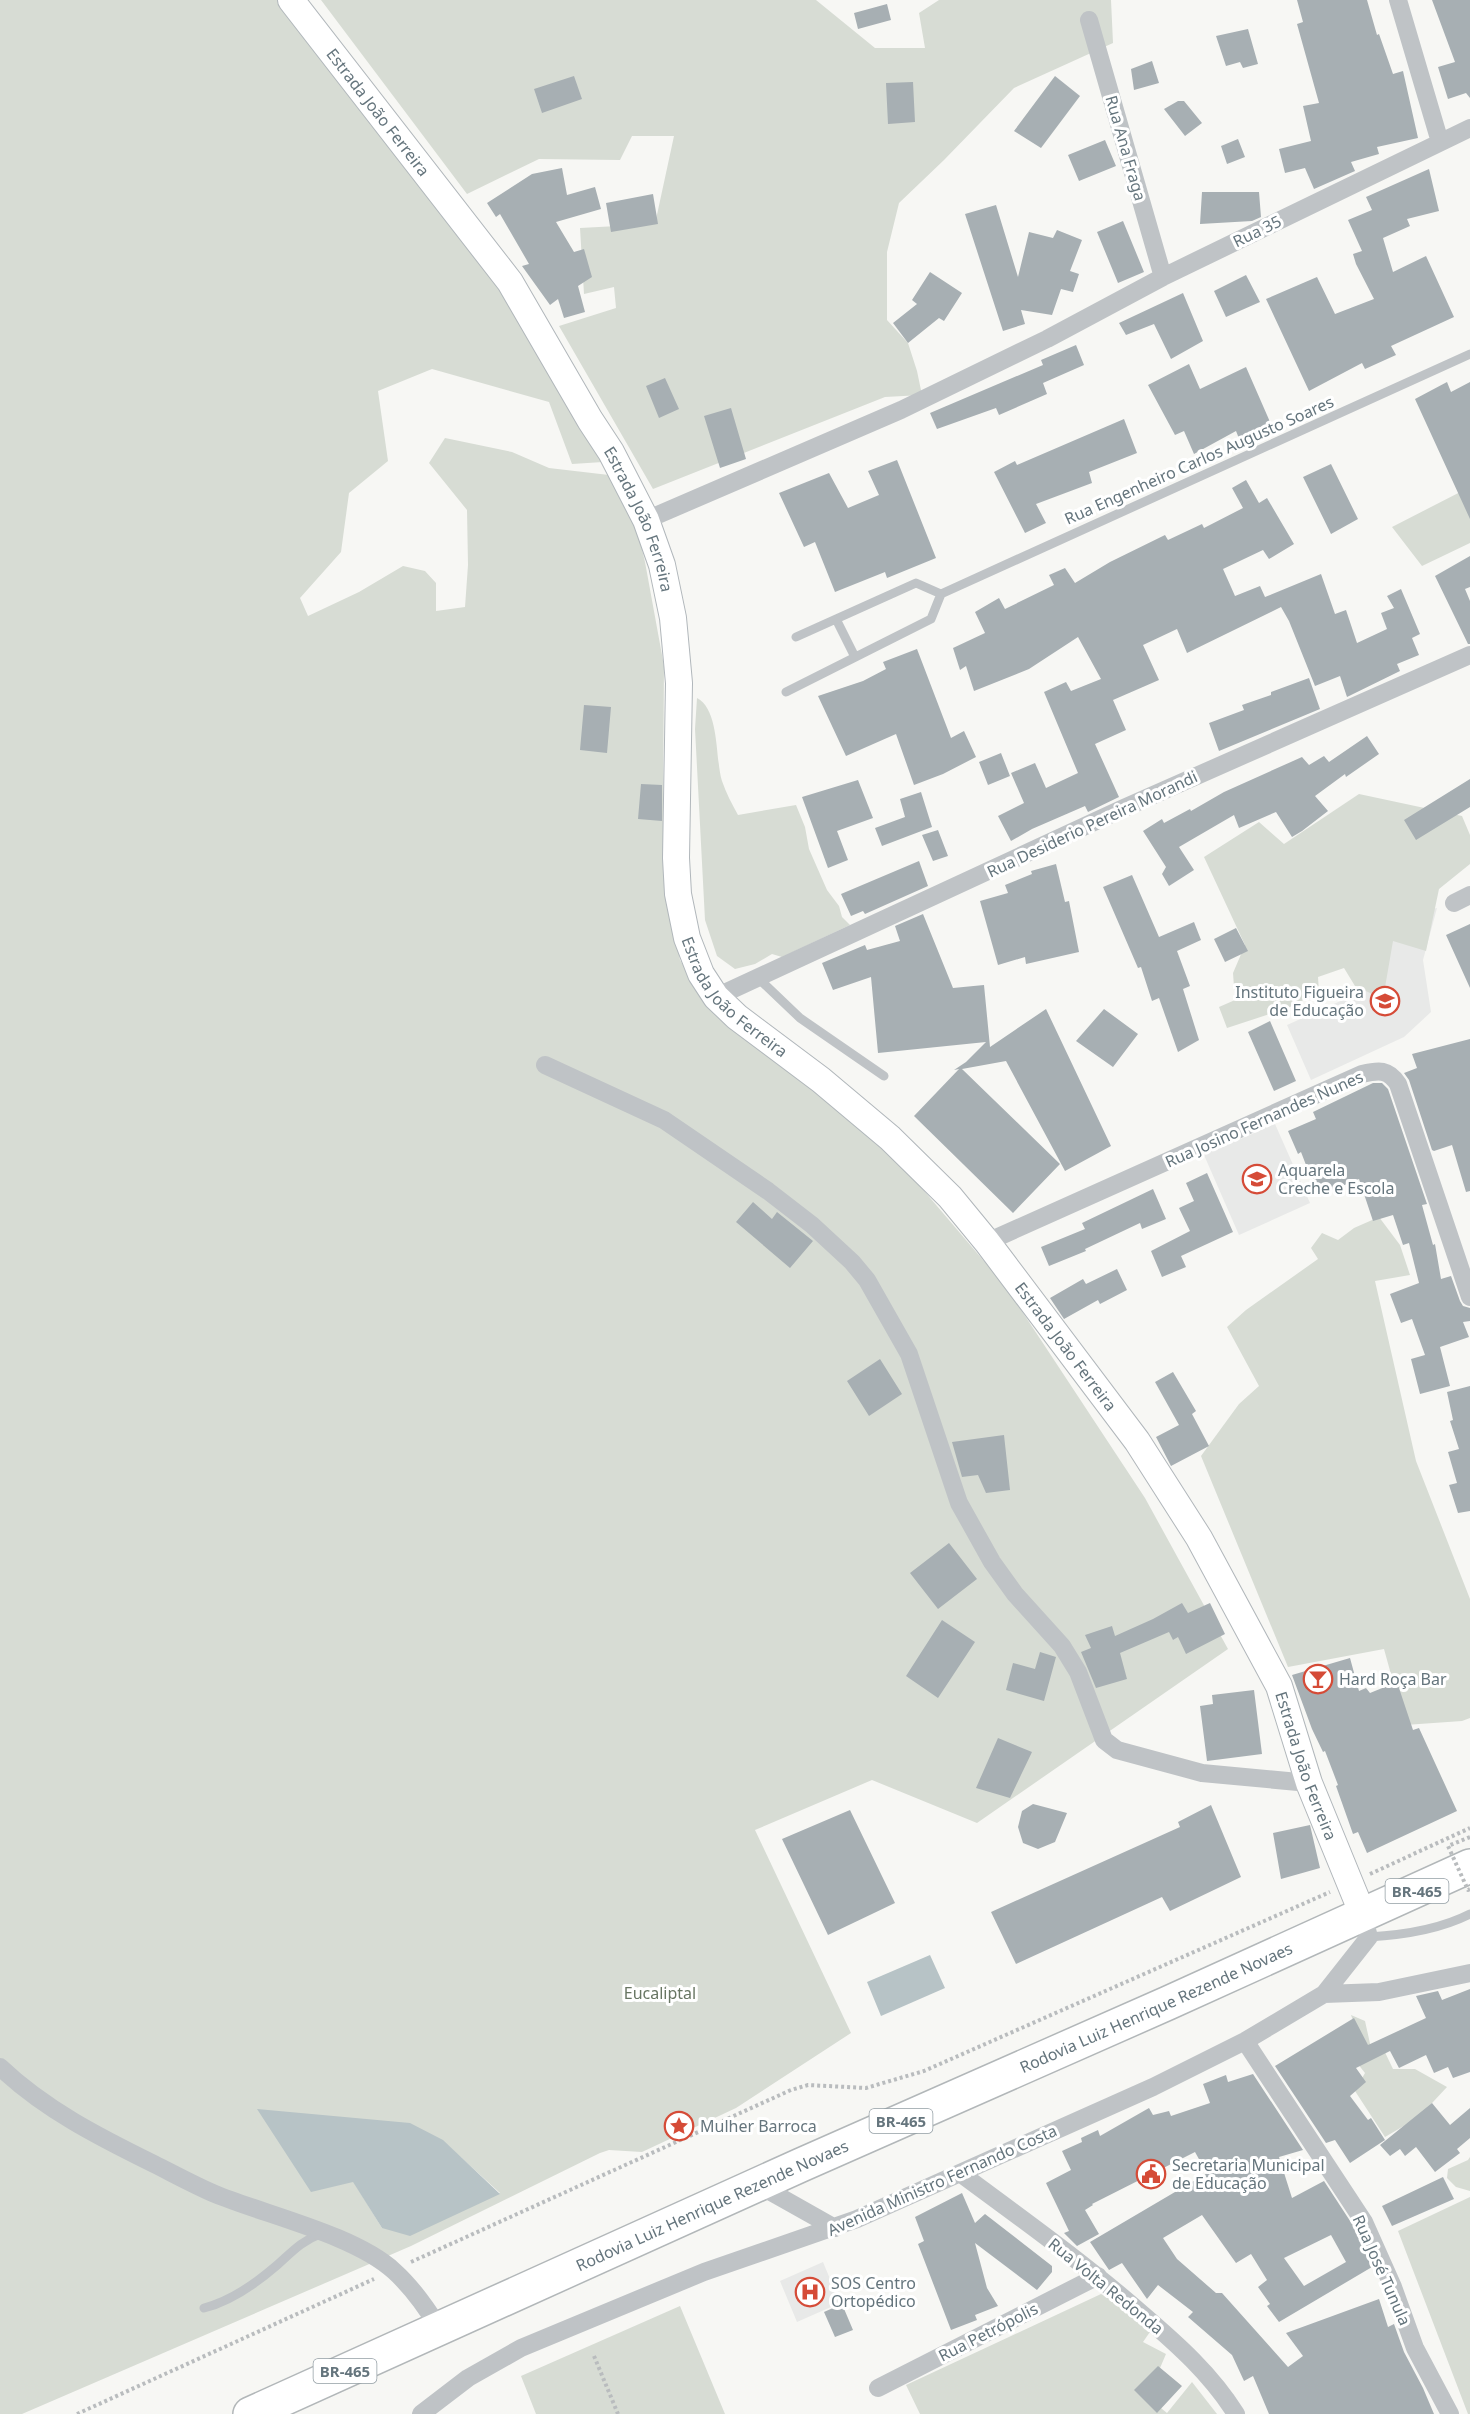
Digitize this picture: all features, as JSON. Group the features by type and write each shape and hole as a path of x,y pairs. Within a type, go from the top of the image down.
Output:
{"highway":[{"name":"Rodovia Luiz Henrique Rezende Novaes","path":"250,2414 757,2184 1366,1926 1470,1866"}],"street":[{"name":"Estrada João Ferreira","path":"291,0 510,282 611,452 646,520 668,588 676,646 679,683 676,847 678,894 696,964 716,998 750,1029 821,1080 890,1138 950,1197 987,1242 1137,1441 1199,1538 1280,1686 1309,1783 1366,1926"},
{"path":"1398,0 1440,142"},
{"name":"Rua Ana Fraga","path":"1089,20 1163,276"},
{"name":"Rua 35","path":"646,520 902,410 1047,339 1163,276 1470,128"},
{"name":"Rua Desiderio Pereira Morandi","path":"716,998 1124,808 1470,655"},
{"path":"545,1065 664,1120 768,1191 812,1225 852,1262 867,1280 909,1354 959,1503 992,1562 1015,1594 1062,1646 1078,1672 1104,1740 1117,1750 1203,1773 1309,1783"},
{"name":"Rua Josino Fernandes Nunes","path":"987,1242 1362,1074 1383,1071 1391,1074 1398,1084 1470,1297"},
{"path":"1324,1994 1366,1926"},
{"name":"Avenida Ministro Fernando Costa","path":"421,2414 468,2378 521,2348 704,2272 835,2228 960,2173 1131,2097 1245,2041 1324,1994 1379,1992 1470,1973"},
{"name":"Rua José Tunula","path":"1245,2041 1364,2222 1393,2287 1415,2348 1450,2414"},
{"path":"0,2067 40,2100 118,2147 213,2193 359,2247 393,2270 421,2300 439,2328"},
{"name":"Rua Volta Redonda","path":"960,2173 1098,2276 1194,2360 1236,2414"},
{"path":"757,2184 835,2228"},
{"name":"Rua Petrópolis","path":"878,2388 1098,2276"}],"lane":[{"name":"Rua Engenheiro Carlos Augusto Soares","path":"941,594 1470,354"},
{"path":"786,692 931,619 941,594 916,583 796,637"},
{"path":"836,619 855,657"},
{"path":"758,978 800,1018 884,1076"},
{"path":"1366,1926 1392,1936 1445,1925 1470,1914"},
{"path":"204,2308 223,2303 236,2296 276,2266 300,2243 323,2233"}],"path":[{"path":"77,2414 792,2090 808,2085 866,2088 924,2071 1350,1884 1470,1828"},
{"path":"1470,1837 1448,1846 1468,1890 1470,1889"},
{"path":"594,2356 618,2414"}],"shaded area":[{"name":"Instituto Figueira de Educação","path":"1437,908 1423,960 1431,1012 1404,1037 1311,1080 1287,1025 1365,990 1370,922"},
{"name":"Aquarela Creche e Escola","path":"1275,1124 1310,1203 1239,1235 1204,1155"},
{"path":"930,1955 945,1988 881,2016 867,1982"},
{"path":"257,2109 410,2123 443,2140 500,2194 410,2236 382,2228 353,2182 311,2192"},
{"name":"SOS Centro Ortopédico","path":"823,2262 840,2303 797,2322 780,2281"}],"green space":[{"name":"Eucaliptal","path":"0,0 280,0 507,298 603,462 572,464 549,402 432,369 378,391 388,461 349,493 341,552 300,598 308,616 359,592 403,566 425,571 436,583 436,611 465,607 468,565 467,510 429,463 445,438 512,452 549,468 609,475 635,520 664,666 663,805 669,898 680,960 721,1020 801,1076 891,1152 1006,1287 1145,1498 1228,1649 977,1823 872,1780 755,1830 851,2033 736,2108 642,2152 609,2150 600,2153 411,2246 22,2414 0,2414","holes":["443,2141 500,2193 382,2228 353,2181"]},
{"path":"321,0 816,0 875,48 925,48 919,13 939,0 1111,0 1113,43 1014,88 899,203 887,252 887,320 908,343 922,395 885,397 653,489 559,326 616,308 614,287 584,294 580,228 655,224 674,136 632,136 620,160 539,159 467,194"},
{"path":"1470,487 1470,543 1422,566 1392,527"},
{"path":"697,698 710,713 716,736 722,781 738,815 796,805 805,827 809,849 827,890 839,906 842,917 850,925 782,957 772,954 755,964 735,969 717,956 705,920 695,729"},
{"path":"1359,794 1462,816 1470,835 1470,864 1439,889 1426,951 1393,941 1383,999 1355,986 1344,968 1318,977 1319,992 1288,1008 1227,1028 1219,1007 1235,1000 1233,973 1245,945 1204,857 1259,822 1284,844"},
{"path":"1379,1217 1400,1245 1410,1275 1375,1281 1416,1461 1470,1599 1470,1718 1462,1721 1405,1725 1384,1649 1288,1667 1201,1456 1239,1404 1259,1386 1227,1327 1246,1310 1318,1259 1311,1248 1322,1233 1338,1240 1354,1228"},
{"path":"1351,2015 1365,2021 1371,2048 1381,2044 1393,2069 1415,2069 1447,2087 1419,2117 1385,2137 1355,2091 1365,2073 1342,2044 1357,2032"},
{"path":"1470,2157 1470,2191 1456,2187 1447,2178 1448,2169"},
{"path":"1470,2197 1470,2414 1468,2414 1398,2231"},
{"path":"1101,2294 1121,2305 1152,2329 1143,2342 1166,2354 1157,2375 1141,2392 1167,2413 1192,2382 1217,2414 920,2414 906,2385"},
{"path":"680,2306 725,2414 536,2414 521,2376"}],"building":[{"path":"1297,0 1367,0 1377,35 1379,34 1393,74 1403,71 1418,138 1377,147 1379,154 1351,162 1355,171 1314,189 1305,168 1285,173 1279,149 1311,141 1303,106 1319,103 1297,24 1303,22"},
{"path":"1432,0 1470,0 1470,98 1466,93 1448,99 1438,67 1455,62"},
{"path":"887,4 891,20 858,29 854,13"},
{"path":"1248,29 1258,64 1243,68 1240,62 1226,66 1216,36"},
{"path":"1152,61 1159,83 1134,90 1131,69"},
{"path":"574,76 582,99 542,113 534,89"},
{"path":"1055,76 1080,96 1041,148 1014,131"},
{"path":"913,82 915,122 888,124 886,83"},
{"path":"1178,101 1184,101 1202,123 1185,136 1164,109"},
{"path":"1238,139 1245,157 1227,164 1221,146"},
{"path":"1105,140 1116,166 1079,181 1068,155"},
{"path":"562,168 567,195 595,187 601,209 556,222 574,252 584,249 592,277 578,286 585,312 564,318 558,299 550,305 522,266 529,264 500,214 496,217 487,203 532,174"},
{"path":"1429,169 1439,211 1407,219 1410,226 1383,238 1393,272 1426,256 1454,317 1391,346 1396,355 1365,369 1362,363 1309,391 1266,299 1317,277 1335,314 1374,299 1356,264 1353,254 1362,251 1348,220 1372,210 1366,197"},
{"path":"1202,192 1259,192 1261,217 1252,221 1200,224"},
{"path":"653,194 658,224 611,232 606,203"},
{"path":"996,205 1018,277 1029,232 1053,238 1057,230 1082,240 1070,271 1079,274 1073,292 1061,289 1052,315 1021,310 1025,324 1003,331 965,214"},
{"path":"1123,221 1144,272 1118,283 1097,232"},
{"path":"930,272 962,293 944,321 939,318 908,343 893,323 917,304 912,300"},
{"path":"1246,275 1260,302 1226,317 1214,291"},
{"path":"1183,293 1203,341 1171,359 1154,324 1126,335 1119,323"},
{"path":"1076,345 1084,365 1043,383 1047,394 999,415 996,408 937,429 930,413 1043,365 1041,360"},
{"path":"1189,364 1200,389 1246,367 1274,431 1242,446 1236,431 1194,454 1184,431 1175,435 1148,385"},
{"path":"665,378 679,409 659,418 646,386"},
{"path":"1447,382 1451,392 1470,382 1470,519 1415,399"},
{"path":"731,408 746,459 720,468 704,416"},
{"path":"1124,419 1137,453 1089,472 1092,483 1036,504 1046,523 1025,533 994,472 1015,461 1017,465"},
{"path":"897,460 936,558 887,578 885,572 835,592 815,542 804,547 779,493 829,473 848,508 879,495 868,471"},
{"path":"1331,464 1358,519 1331,534 1303,477"},
{"path":"1246,480 1259,503 1267,498 1294,544 1269,559 1263,550 1223,569 1235,596 1260,586 1265,597 1321,574 1335,614 1346,610 1357,643 1387,629 1381,613 1394,608 1387,596 1401,589 1420,634 1412,638 1419,655 1397,664 1400,671 1347,697 1340,676 1315,686 1289,621 1281,607 1187,653 1177,629 1143,645 1159,680 1113,700 1126,730 1095,744 1119,797 1088,812 1085,806 1032,829 1011,841 998,816 1024,803 1011,773 1035,763 1046,788 1078,773 1044,692 1066,682 1071,691 1101,679 1078,637 1029,669 974,691 966,666 960,670 953,648 985,633 975,612 999,598 1005,609 1054,585 1049,575 1065,568 1075,583 1110,562 1165,535 1168,540 1202,524 1204,528 1243,508 1232,488"},
{"path":"1470,556 1470,587 1465,589 1470,601 1470,644 1468,644 1435,576"},
{"path":"917,649 951,738 964,731 976,757 943,774 914,785 896,734 846,756 818,696 863,681 886,669 883,662"},
{"path":"1309,678 1320,709 1219,751 1209,723 1244,710 1242,705"},
{"path":"584,705 611,707 607,753 580,750"},
{"path":"1367,736 1379,754 1346,777 1345,774 1315,796 1328,811 1302,831 1292,837 1276,812 1239,828 1234,815 1179,847 1194,870 1169,886 1162,874 1166,867 1143,831 1162,819 1164,823 1224,792 1302,757 1309,765 1324,756 1329,762"},
{"path":"1001,753 1010,776 988,785 979,762"},
{"path":"1470,779 1470,807 1416,840 1404,820"},
{"path":"858,780 873,818 837,831 848,860 828,868 802,797"},
{"path":"641,784 662,785 662,821 638,819"},
{"path":"921,792 932,827 882,846 875,828 905,817 900,799"},
{"path":"938,830 948,856 933,861 922,835"},
{"path":"919,861 928,886 865,914 863,911 851,916 841,894"},
{"path":"1056,864 1065,902 1069,901 1079,952 1026,964 1025,957 998,965 980,901 1008,893 1005,885 1032,874 1031,871"},
{"path":"1132,875 1159,937 1194,922 1201,940 1177,951 1190,986 1183,989 1199,1040 1178,1052 1159,998 1152,1001 1141,967 1138,968 1103,887"},
{"path":"923,914 953,988 984,985 990,1047 1046,1009 1111,1146 1065,1171 1006,1061 962,1069 1060,1164 1013,1213 914,1116 959,1069 954,1070 966,1062 986,1042 878,1053 871,977 833,990 822,963 865,945 867,950 900,941 895,926"},
{"path":"1470,924 1470,988 1446,935"},
{"path":"1236,928 1248,951 1225,962 1214,939"},
{"path":"1104,1009 1138,1034 1113,1067 1076,1041"},
{"path":"1270,1021 1296,1081 1274,1091 1248,1032"},
{"path":"1470,1039 1470,1191 1466,1192 1452,1145 1432,1150 1409,1080 1404,1073 1417,1068 1412,1054"},
{"path":"1373,1083 1382,1083 1388,1089 1427,1204 1422,1205 1433,1245 1435,1244 1441,1279 1451,1276 1460,1301 1463,1306 1470,1308 1470,1321 1463,1322 1469,1337 1440,1347 1450,1386 1420,1394 1411,1359 1425,1355 1412,1319 1401,1323 1390,1294 1419,1283 1409,1243 1403,1245 1393,1215 1373,1221 1359,1179 1318,1196 1301,1152 1298,1154 1288,1131 1316,1119 1313,1112"},
{"path":"1207,1173 1233,1232 1181,1256 1186,1267 1162,1277 1151,1251 1190,1231 1179,1208 1194,1201 1186,1183"},
{"path":"1153,1189 1166,1219 1142,1229 1140,1223 1085,1249 1086,1251 1049,1266 1041,1247 1085,1229 1082,1223"},
{"path":"753,1202 772,1219 777,1212 813,1241 790,1268 736,1222"},
{"path":"1117,1269 1127,1290 1100,1304 1098,1300 1064,1319 1050,1298 1083,1279 1086,1284"},
{"path":"880,1359 902,1394 869,1416 847,1381"},
{"path":"1173,1372 1196,1411 1192,1414 1209,1446 1171,1466 1156,1437 1179,1425 1155,1382"},
{"path":"1470,1386 1470,1511 1458,1513 1449,1485 1457,1483 1448,1452 1459,1449 1450,1421 1453,1420 1447,1392"},
{"path":"1004,1435 1010,1490 986,1493 978,1475 962,1477 952,1442"},
{"path":"949,1543 977,1579 938,1609 910,1573"},
{"path":"1182,1603 1188,1613 1210,1603 1225,1634 1186,1654 1178,1637 1173,1640 1169,1632 1120,1653 1127,1679 1096,1688 1081,1652 1091,1648 1085,1635 1112,1626 1115,1636"},
{"path":"942,1620 975,1642 938,1698 906,1676"},
{"path":"1040,1652 1056,1657 1044,1701 1006,1690 1013,1663 1035,1669"},
{"path":"1350,1658 1359,1691 1366,1688 1370,1693 1397,1682 1413,1730 1419,1728 1457,1811 1367,1853 1358,1832 1353,1834 1325,1751 1323,1752 1312,1729 1292,1675"},
{"path":"1254,1690 1262,1754 1207,1761 1200,1706 1213,1704 1212,1695"},
{"path":"998,1738 1032,1752 1010,1798 976,1788"},
{"path":"1033,1804 1067,1813 1055,1842 1038,1849 1023,1843 1018,1827 1022,1811"},
{"path":"1211,1805 1241,1877 1170,1911 1162,1897 1016,1964 991,1912 1180,1827 1178,1822"},
{"path":"850,1810 895,1903 828,1935 782,1839"},
{"path":"1310,1825 1320,1868 1281,1879 1273,1833"},
{"path":"1470,1989 1470,2072 1453,2078 1448,2067 1434,2073 1426,2055 1399,2068 1390,2051 1356,2068 1366,2082 1350,2096 1368,2120 1371,2118 1385,2140 1350,2163 1335,2140 1326,2143 1275,2066 1354,2018 1368,2045 1426,2018 1416,1996 1438,1991 1442,2000"},
{"path":"1253,2074 1303,2150 1279,2157 1292,2198 1324,2181 1354,2227 1372,2267 1279,2322 1267,2306 1270,2304 1258,2287 1267,2280 1251,2254 1236,2263 1202,2215 1163,2238 1177,2259 1216,2293 1222,2293 1288,2367 1303,2356 1286,2333 1379,2299 1388,2327 1394,2324 1404,2352 1434,2414 1269,2414 1253,2376 1244,2381 1232,2355 1188,2317 1193,2312 1158,2285 1147,2299 1122,2263 1109,2270 1090,2242 1209,2172 1203,2160 1200,2161 1195,2152 1092,2204 1085,2210 1099,2234 1077,2246 1064,2233 1069,2231 1046,2183 1071,2170 1062,2151 1082,2142 1081,2138 1098,2130 1100,2136 1149,2108 1153,2115 1169,2111 1171,2116 1210,2103 1203,2084 1226,2075 1228,2082","holes":["1331,2235 1346,2262 1304,2286 1284,2258"]},
{"path":"1432,2103 1450,2125 1470,2108 1470,2138 1457,2149 1460,2153 1435,2172 1416,2147 1405,2156 1400,2149 1390,2156 1380,2145"},
{"path":"1443,2177 1454,2199 1392,2226 1382,2206"},
{"path":"962,2193 975,2223 985,2214 1052,2266 1052,2272 1037,2290 975,2243 987,2288 998,2306 975,2315 977,2320 951,2330 918,2244 924,2241 915,2217"},
{"path":"842,2304 853,2330 835,2337 824,2312"},
{"path":"1158,2366 1182,2386 1157,2413 1134,2390"}],"place":[{"name":"Instituto Figueira de Educação","path":"1385,1001"},
{"name":"Aquarela Creche e Escola","path":"1257,1179"},
{"name":"Hard Roça Bar","path":"1318,1679"},
{"name":"Mulher Barroca","path":"679,2126"},
{"name":"Secretaria Municipal de Educação","path":"1151,2174"},
{"name":"SOS Centro Ortopédico","path":"810,2292"}]}
